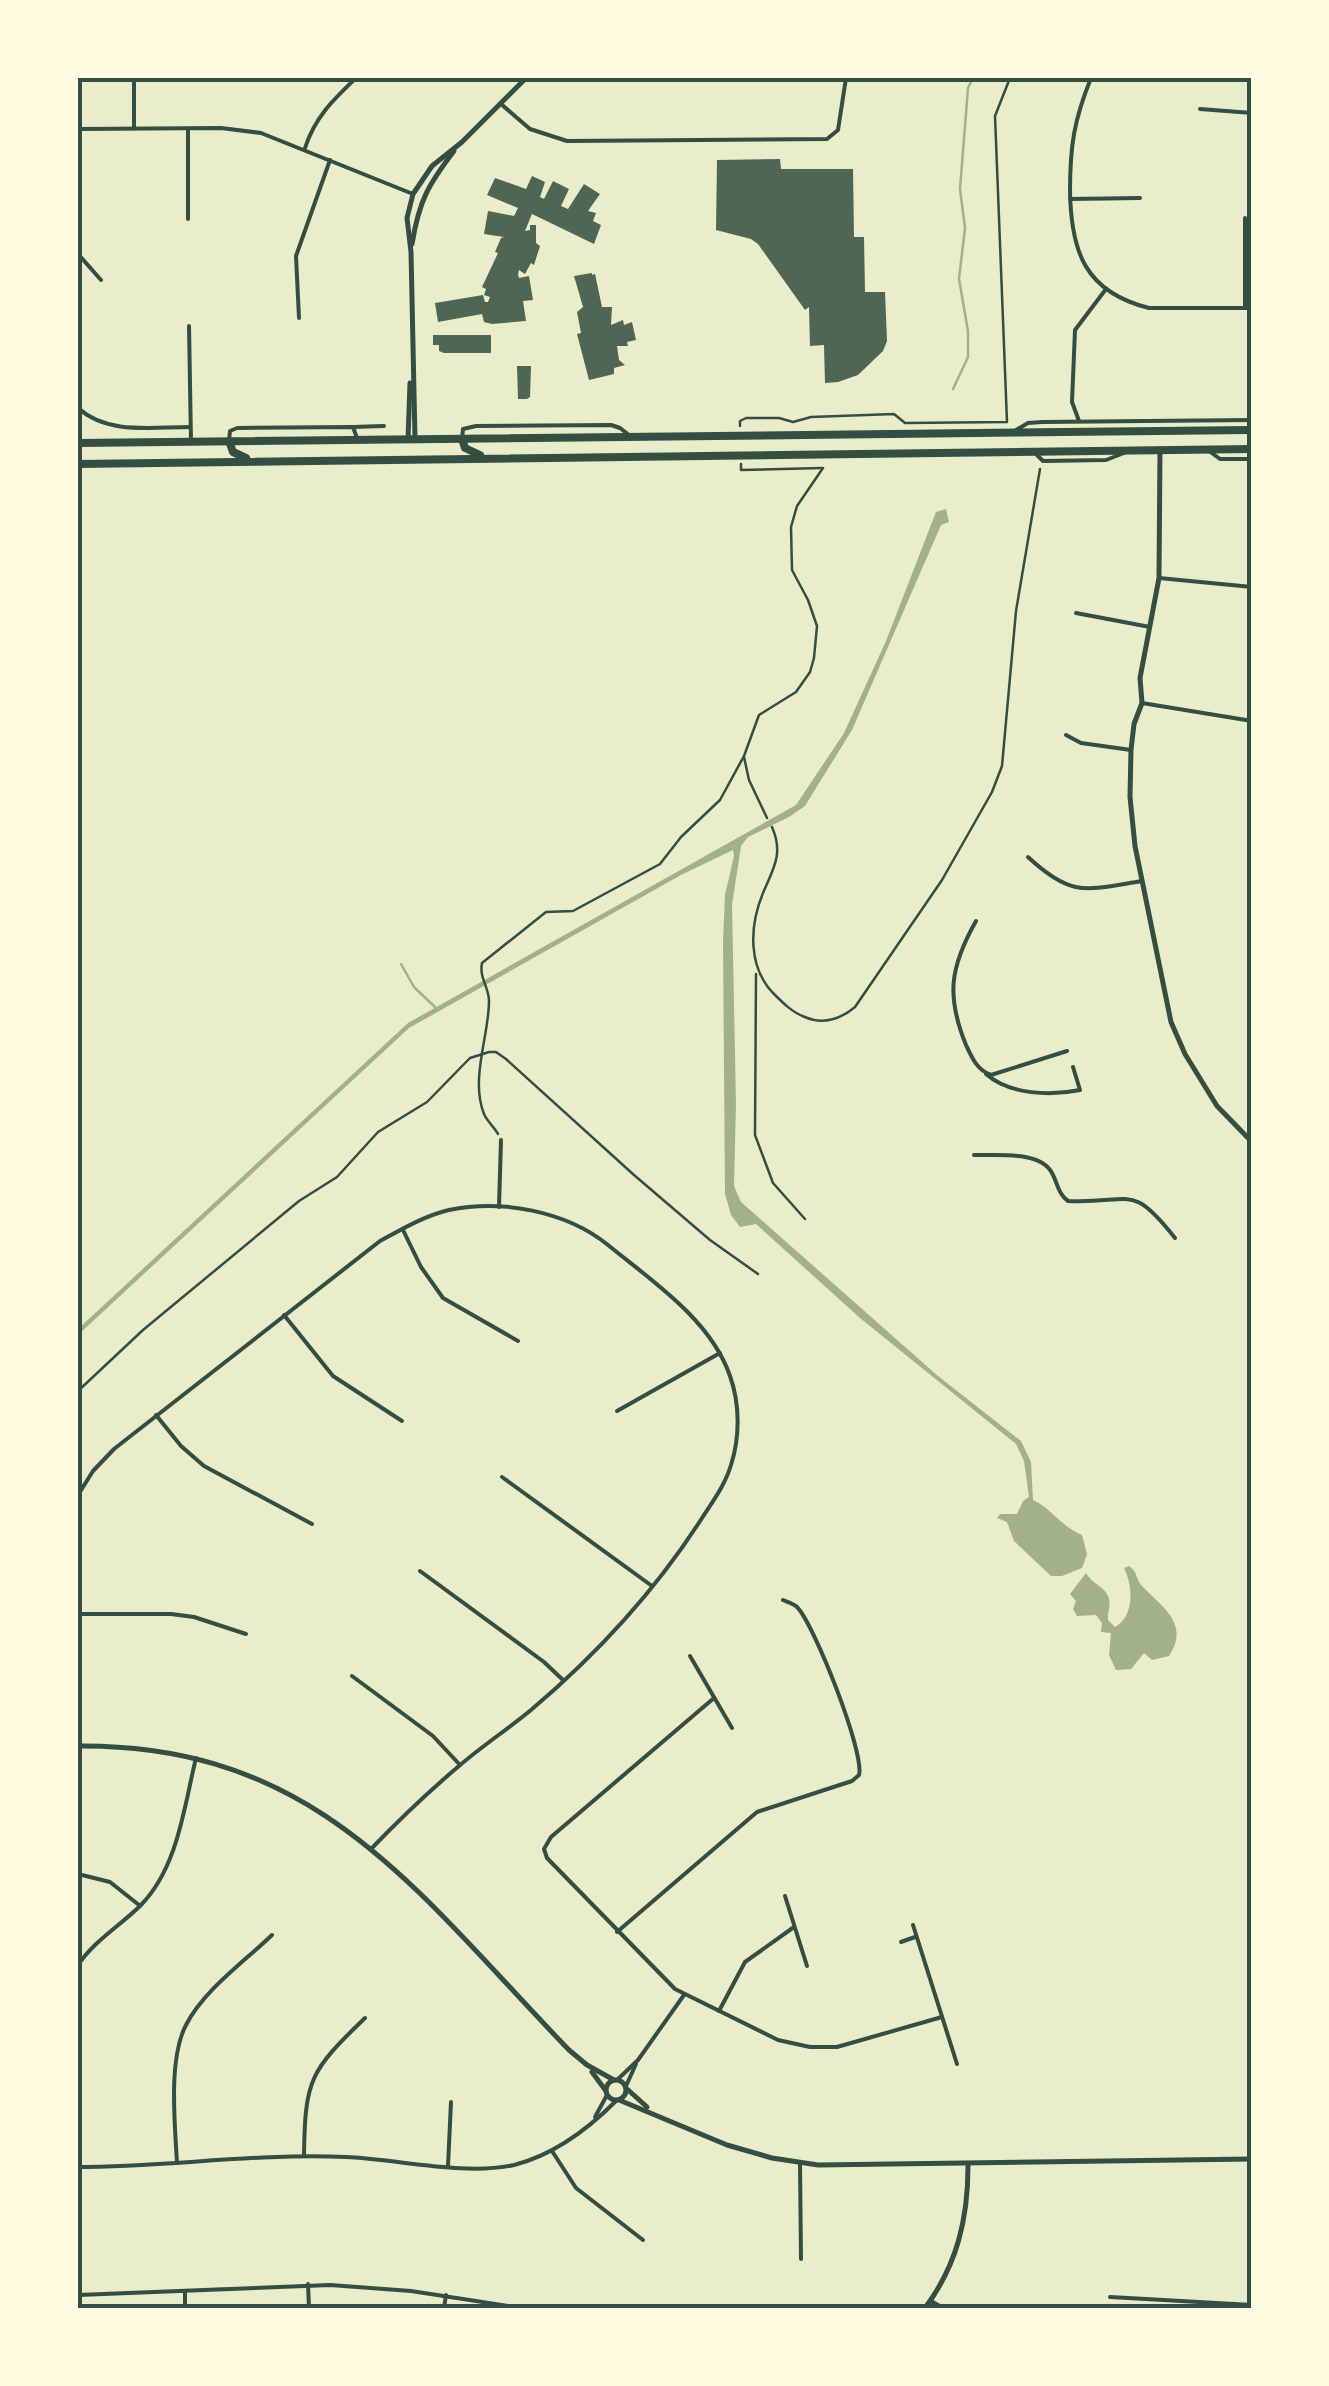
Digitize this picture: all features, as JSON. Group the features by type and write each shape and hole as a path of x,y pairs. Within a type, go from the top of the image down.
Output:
{"highway":[{"path":"78,442 1252,430"},
{"path":"1160,432 1160,449"},
{"path":"762,435 762,454"},
{"path":"462,439 469,451 494,458"},
{"path":"411,440 413,459"},
{"path":"229,441 234,452 255,462"},
{"path":"191,442 191,461"},
{"path":"78,464 1252,449"}],"street":[{"path":"134,78 134,128"},
{"path":"304,148 321,112 356,78"},
{"path":"411,252 422,198 430,182 462,142 526,78"},
{"path":"500,103 530,129 567,140 826,139 838,130 846,78"},
{"path":"1091,78 1072,132 1070,199 1074,243 1082,262 1106,290 1149,308 1248,308 1245,218"},
{"path":"1200,109 1252,112"},
{"path":"188,128 188,219"},
{"path":"78,129 244,130 304,148 422,198"},
{"path":"411,440 411,252 407,218 413,194 432,166 462,142"},
{"path":"298,318 296,256 330,160"},
{"path":"1070,199 1140,198"},
{"path":"78,254 101,280"},
{"path":"1079,421 1072,402 1075,330 1106,290"},
{"path":"190,326 191,442"},
{"path":"78,408 102,424 126,428 190,427"},
{"path":"1012,433 1034,422 1252,420"},
{"path":"229,441 230,432 238,428 384,426"},
{"path":"353,428 358,440"},
{"path":"1160,449 1160,578 1140,678 1142,703 1134,724 1130,797 1142,881 1171,1022 1185,1054 1217,1106 1252,1142"},
{"path":"1207,449 1220,460 1252,460"},
{"path":"1160,578 1252,587"},
{"path":"1076,612 1151,627"},
{"path":"1142,703 1252,721"},
{"path":"1066,735 1081,743 1131,750"},
{"path":"1028,857 1064,886 1086,890 1142,881"},
{"path":"976,921 954,972 952,1001 970,1054 986,1074 1003,1084 1058,1094 1080,1090 1073,1067"},
{"path":"986,1074 1068,1052"},
{"path":"499,1207 501,1140"},
{"path":"974,1156 1021,1157 1048,1166 1062,1198 1068,1202 1126,1198 1146,1203 1175,1238"},
{"path":"78,1495 104,1458 380,1241 450,1210 499,1207 570,1222 603,1241 688,1314 720,1353 736,1399 738,1425 724,1484 653,1586 606,1639 460,1765 371,1849"},
{"path":"403,1228 421,1267 443,1298 518,1340"},
{"path":"284,1315 333,1376 402,1421"},
{"path":"617,1411 720,1353"},
{"path":"156,1415 181,1446 204,1466 312,1524"},
{"path":"502,1477 653,1586"},
{"path":"420,1571 563,1680"},
{"path":"617,1932 757,1812 849,1782 859,1774 860,1759 840,1696 800,1611 783,1600"},
{"path":"78,1614 171,1614 194,1617 246,1634"},
{"path":"690,1656 732,1728"},
{"path":"352,1676 433,1736 460,1765"},
{"path":"714,1698 545,1845 545,1856 684,1995 787,2043 819,2048 857,2044 942,2018"},
{"path":"78,1746 140,1748 196,1758 253,1776 326,1813 371,1849 587,2065 606,2093 727,2145 800,2162 859,2167 1252,2160"},
{"path":"78,1966 99,1940 140,1906 162,1876 173,1850 196,1758"},
{"path":"78,1874 110,1882 140,1906"},
{"path":"785,1896 807,1966"},
{"path":"913,1925 956,2064"},
{"path":"719,2011 745,1962 794,1927"},
{"path":"177,2164 176,2060 181,2035 196,2009 272,1935"},
{"path":"901,1942 917,1937"},
{"path":"78,2167 304,2156 503,2167 552,2151 618,2100 638,2060 684,1995"},
{"path":"304,2156 307,2094 313,2074 324,2057 365,2018"},
{"path":"593,2121 615,2080 638,2060"},
{"path":"587,2065 615,2080 650,2110"},
{"path":"448,2166 451,2102"},
{"path":"552,2151 576,2188 643,2240"},
{"path":"800,2162 801,2259"},
{"path":"925,2308 948,2271 960,2240 968,2165"},
{"path":"308,2284 309,2308"},
{"path":"78,2295 308,2284 446,2295 521,2308"},
{"path":"184,2291 185,2308"},
{"path":"444,2308 446,2295"},
{"path":"1110,2297 1252,2305"},
{"path":"931,2301 944,2308"}],"path":[{"path":"740,435 740,422 746,418 793,422 894,414 905,423 1007,422 996,116 1010,78"},
{"path":"501,1140 484,1115 480,1053 489,1009 480,970 487,956 540,916 553,910 573,911 660,864 681,837 720,800 744,756 758,715 796,692 810,672 816,626 792,570 790,527 797,506 824,468 740,470 740,455"},
{"path":"756,973 777,998 800,1016 820,1021 848,1014 942,880 992,792 1004,757 1016,612 1040,468"},
{"path":"744,756 766,818"},
{"path":"772,828 778,854 758,914 753,952 755,1135 773,1183 805,1219"},
{"path":"78,1391 198,1284 299,1202 337,1177 378,1132 427,1102 470,1058 480,1053 496,1052 506,1059 644,1184 710,1240 758,1274"}],"shaded area":[{"path":"946,509 949,522 941,525 852,730 805,806 748,837 741,846 732,905 734,1186 741,1202 938,1376 1021,1441 1031,1462 1033,1500 1082,1535 1087,1554 1082,1568 1051,1576 1014,1541 1007,1522 997,1518 1000,1514 1017,1514 1029,1497 1024,1461 1016,1444 860,1318 756,1224 740,1227 731,1215 725,1194 723,941 725,895 733,850 681,875 409,1028 78,1335 78,1329 408,1023 796,805 844,733 886,641 936,512"},
{"path":"1129,1566 1171,1616 1177,1634 1169,1656 1152,1660 1144,1653 1131,1669 1116,1670 1109,1655 1111,1633 1101,1632 1102,1623 1096,1615 1077,1616 1073,1609 1076,1601 1070,1594 1086,1573 1106,1593 1110,1602 1108,1620 1115,1627 1129,1608 1129,1583 1124,1568"}],"building":[{"path":"780,159 781,169 853,169 854,237 864,237 865,292 885,292 887,341 883,351 858,375 838,382 825,383 824,345 810,346 809,307 805,310 758,244 716,230 717,160"},
{"path":"532,176 545,182 540,197 544,199 553,181 569,189 561,206 568,209 584,184 600,194 588,211 596,213 593,221 601,225 594,244 532,214 525,231 536,225 536,243 540,246 534,265 531,263 525,274 519,270 518,274 519,278 529,276 533,300 523,301 526,321 492,324 484,322 482,314 438,322 435,303 483,295 488,302 490,297 484,295 486,289 482,287 504,237 484,234 488,211 514,216 518,208 487,195 495,178 526,189"},
{"path":"592,273 602,307 612,307 611,325 623,320 624,325 632,322 636,340 627,342 628,346 617,346 619,360 625,365 614,368 614,374 589,380 577,334 581,333 577,312 583,307 574,276"},
{"path":"433,335 491,335 491,353 444,353 439,351 439,345 433,345"},
{"path":"517,366 531,366 527,399 518,399"}],"waterway":[{"path":"953,389 968,357 959,279 965,228 960,189 968,88 973,78"},
{"path":"401,964 414,987 435,1007"}]}
